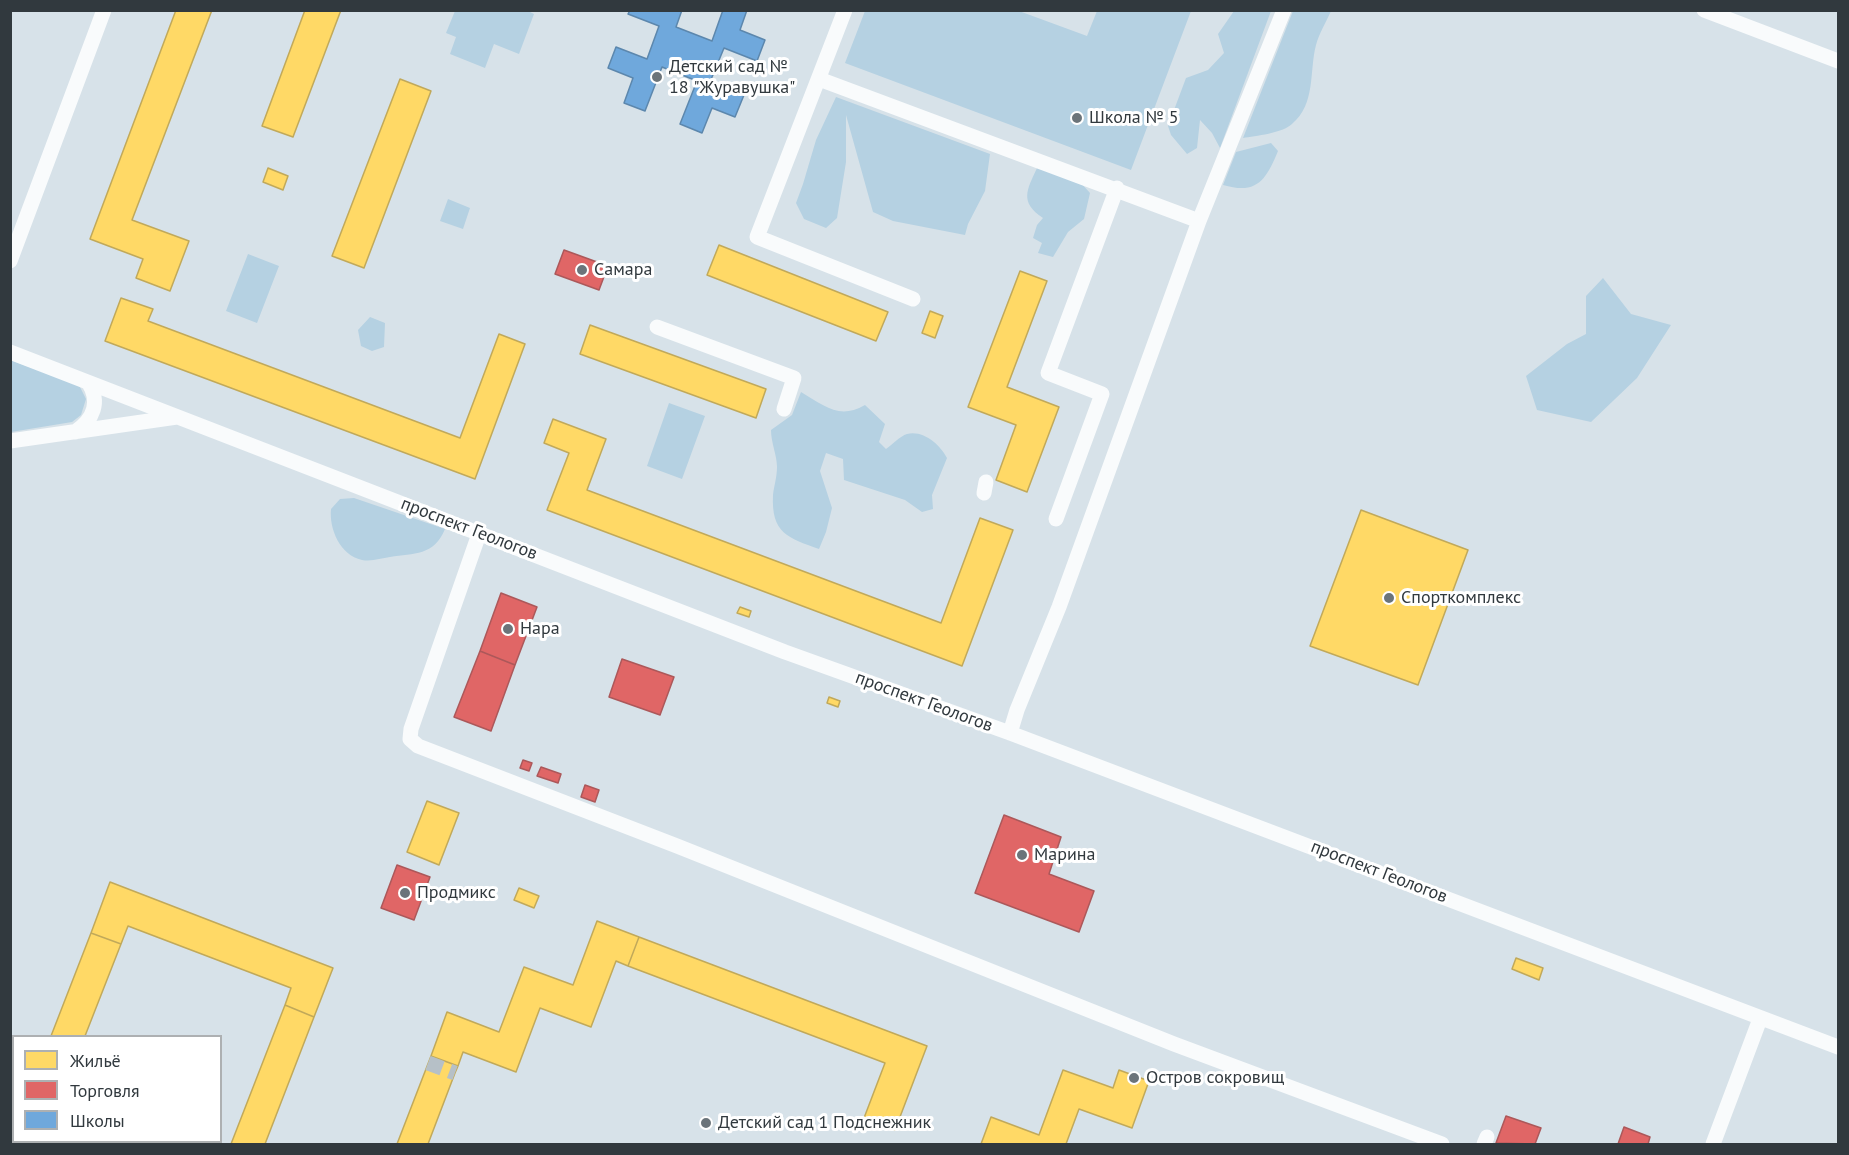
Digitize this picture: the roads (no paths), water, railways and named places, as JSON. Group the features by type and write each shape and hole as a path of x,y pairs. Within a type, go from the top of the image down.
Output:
{"street":[{"path":"10,261 104,10"},
{"path":"844,10 757,237 913,299"},
{"path":"1010,733 1017,710 1059,607 1199,221 1284,10"},
{"path":"1704,10 1839,61"},
{"path":"819,79 1117,188 1199,221"},
{"path":"1056,519 1102,394 1047,373 1117,188"},
{"path":"657,327 794,378 784,409"},
{"name":"проспект Геологов","path":"10,352 785,652 1010,733 1839,1047"},
{"path":"75,432 88,421 94,406 93,391 88,382"},
{"path":"10,441 178,417"},
{"path":"479,534 411,729 410,739 418,747 677,846 1174,1044 1442,1144"},
{"path":"1713,1144 1742,1084 1760,1019"}],"tunnel":[{"path":"428,1063 455,1073"}],"place":[{"name":"Детский сад № 18 \"Журавушка\"","path":"657,77"},
{"name":"Школа № 5","path":"1077,118"},
{"name":"Самара","path":"582,270"},
{"name":"Спорткомплекс","path":"1389,598"},
{"name":"Нара","path":"508,629"},
{"name":"Марина","path":"1022,855"},
{"name":"Продмикс","path":"405,893"},
{"name":"Остров сокровищ","path":"1134,1078"},
{"name":"Детский сад 1 Подснежник","path":"706,1123"}]}
